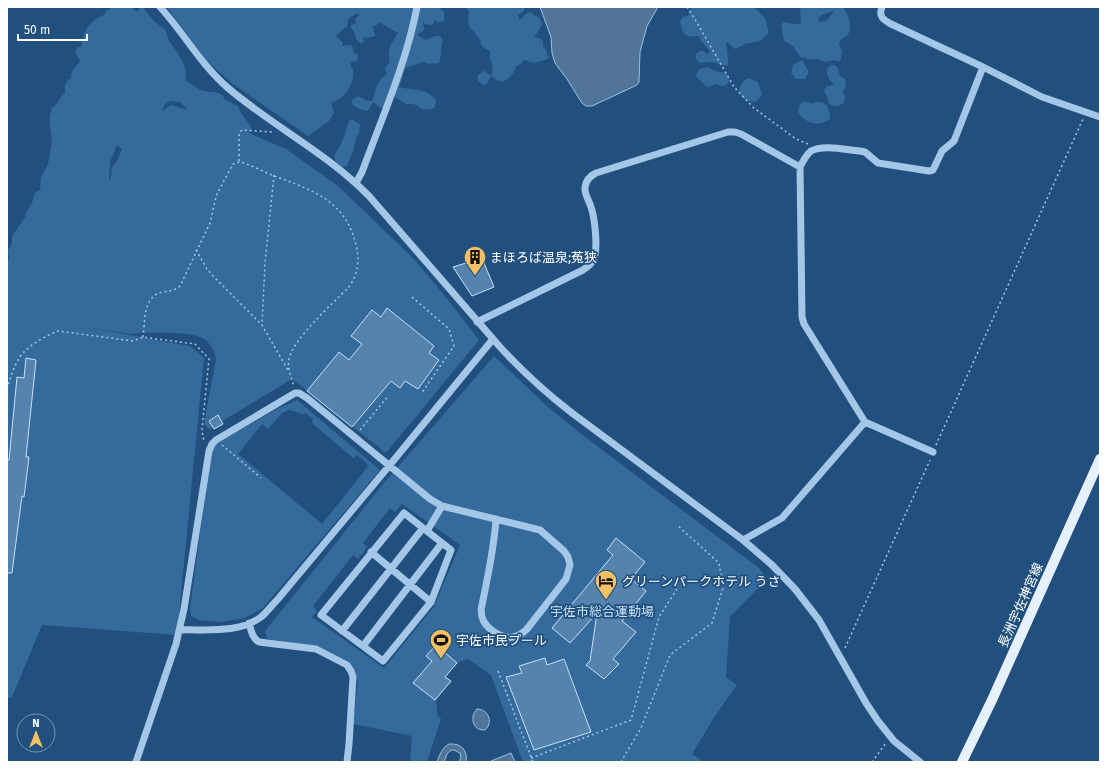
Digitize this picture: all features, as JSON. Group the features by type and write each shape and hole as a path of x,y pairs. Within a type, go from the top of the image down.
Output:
{"main road":[{"name":"長洲宇佐神宮線","path":"962,762 992,700 1100,458"}],"street":[{"path":"160,7 204,63 223,84 252,107 327,159 356,183 518,367 560,404 743,540 772,565 795,589 819,620 869,708 878,721 899,745 920,762"},
{"path":"356,183 362,172 403,61 411,35 417,7"},
{"path":"882,7 881,15 883,19 1042,97 1100,117"},
{"path":"933,452 865,422 808,331 802,317 800,167 804,159 811,151 823,148 865,152 878,163 929,171 933,170 942,151 954,141 983,68"},
{"path":"478,322 583,270 591,264 594,256 595,229 594,217 585,193 585,187 587,180 596,173 728,132 741,134 800,167"},
{"path":"180,630 228,629 241,627 260,617 278,599 493,340"},
{"path":"136,762 180,630 208,456 210,446 213,442 295,393 299,393 430,499 442,506 496,519 540,530 564,551 568,557 570,565 566,579 527,629 519,635 511,638 502,636 494,631 482,618 481,610 491,559 496,519"},
{"path":"743,540 771,525 787,514 865,422"},
{"path":"342,631 442,506"},
{"path":"404,513 442,543 451,550 431,602 383,661 321,614 404,513"},
{"path":"362,646 442,543"},
{"path":"372,552 431,602"},
{"path":"249,623 253,638 259,642 316,649 347,665 350,669 353,677 349,744 346,762"}],"path":[{"path":"687,7 734,87 754,108 796,139 804,143 823,148"},
{"path":"840,657 1086,111"},
{"path":"239,162 239,133 242,130 274,132"},
{"path":"143,337 146,308 149,302 156,294 174,290 180,286 210,223 217,194 233,164 236,162 244,163 307,188 332,203 344,216 354,236 358,253 357,272 353,282 317,320 292,351 289,360 289,369 295,393"},
{"path":"262,325 264,270 274,176"},
{"path":"196,250 213,276 262,325 291,376"},
{"path":"412,297 449,329 454,346 421,394"},
{"path":"7,389 18,359 23,352 50,334 58,331 134,341 143,337 195,344 209,359 202,433 205,441 210,446"},
{"path":"358,433 389,395"},
{"path":"220,444 262,478"},
{"path":"621,762 641,728 670,655 712,623 723,588 719,563 676,525"},
{"path":"531,758 631,720 659,617 677,589"},
{"path":"498,671 533,762"},
{"path":"872,762 891,737"}],"green space":[{"path":"113,7 132,7 137,12 140,8 144,8 159,25 165,29 169,40 184,64 186,74 185,80 200,90 221,94 225,100 238,106 252,129 249,133 286,149 338,186 413,258 479,340 386,453 292,379 209,429 204,424 216,359 213,349 206,340 194,335 186,334 131,334 86,327 190,346 204,358 177,635 42,625 12,697 7,698 8,251 12,243 14,233 25,217 35,193 40,190 41,177 48,164 52,141 50,116 52,108 58,103 60,98 65,93 66,82 71,78 73,71 80,61 75,52 78,47 81,47 85,32 94,20 104,15 106,11","holes":["171,101 180,102 188,110 171,105 162,111 165,104","117,145 122,149 111,170 112,174 109,181 110,162"]},
{"path":"167,7 438,7 444,12 444,21 439,22 434,20 434,23 431,25 425,24 423,21 424,30 417,35 426,40 435,36 440,36 443,41 439,63 429,64 423,62 405,68 399,87 428,93 436,100 435,107 430,110 422,109 416,105 406,104 393,96 386,108 379,107 373,102 368,111 359,109 352,104 352,100 358,96 367,101 372,101 378,84 387,74 385,69 390,62 389,50 398,33 380,23 373,26 375,36 363,38 364,42 361,44 356,39 351,27 351,25 356,23 355,19 360,15 357,13 350,18 347,26 336,36 343,43 342,46 352,46 354,53 358,55 357,61 351,62 351,67 354,74 352,82 343,96 331,103 334,112 329,121 308,136 233,84 206,60"},
{"path":"466,7 525,7 524,11 518,15 520,20 527,13 531,12 533,15 539,17 542,24 534,37 543,41 543,47 549,57 548,59 534,63 524,60 521,64 516,66 513,74 507,79 502,82 495,79 491,76 493,67 490,59 490,51 483,47 480,42 482,40 478,38 470,28 468,22 469,11"},
{"path":"691,7 754,7 765,18 769,33 760,41 745,44 735,49 726,41 728,66 713,62 700,63 696,59 696,54 703,51 708,54 710,51 701,41 699,36 689,36 684,34 680,21 683,17 688,16"},
{"path":"800,7 834,7 834,9 835,7 843,7 848,16 850,29 849,33 846,37 841,39 839,44 842,52 840,62 834,60 826,62 818,59 800,57 793,46 784,41 781,25 784,22 801,24","holes":["834,11 827,21 819,22 818,18 821,15"]},
{"path":"802,60 809,72 805,79 796,79 791,73 793,65"},
{"path":"831,65 837,67 840,76 845,79 846,88 842,91 845,96 844,103 836,106 829,104 824,91 826,87 834,85 827,75 827,70"},
{"path":"707,67 727,74 729,82 724,86 715,84 707,87 697,78 696,75 699,69"},
{"path":"483,71 491,76 486,85 480,83 477,79 478,75"},
{"path":"749,78 758,82 762,94 758,100 754,102 744,99 739,92 742,83"},
{"path":"805,101 809,103 824,103 828,107 830,119 821,123 808,122 798,112 800,104"},
{"path":"351,119 360,124 359,133 356,137 354,149 347,166 342,167 336,162 334,156"},
{"name":"宇佐市総合運動場","path":"494,356 547,406 580,433 761,570 765,581 730,617 726,677 737,685 715,716 692,754 704,762 523,762 491,675 468,659 457,663 446,677 451,681 436,700 437,715 441,719 427,762 410,762 412,736 353,724 358,681 353,669 315,646 267,639 265,631 384,483","holes":["402,504 460,545 433,608 384,668 312,617 317,611 313,606 353,555 358,559 367,547 363,543 390,508 395,512"]},
{"path":"297,400 380,470 262,609 245,618 222,622 199,620 191,616 190,609 209,466 214,445 277,409","holes":["292,410 302,414 306,413 313,419 313,424 352,457 354,458 357,455 368,466 322,524 238,454 262,424 268,429 282,413"]}],"shaded area":[{"path":"540,7 658,7 647,26 640,52 639,82 637,85 592,106 586,106 582,103 555,63 552,53 551,37"},
{"path":"477,709 484,711 488,716 489,723 485,730 481,730 475,726 473,716"},
{"path":"449,744 457,745 463,748 466,754 466,762 459,762 461,757 460,753 452,750 448,752 444,762 437,762 443,749"},
{"path":"511,753 515,762 491,762 491,761"}],"building":[{"name":"まほろば温泉;菟狭","path":"482,258 494,287 472,296 453,267"},
{"path":"387,308 434,346 429,353 439,360 418,389 405,381 400,388 391,381 352,427 307,391 339,352 349,360 362,344 351,336 372,310 381,317"},
{"path":"26,358 36,360 26,457 29,457 24,497 22,496 12,573 7,573 7,460 9,460 17,377 24,378"},
{"path":"218,415 223,424 214,429 209,421"},
{"name":"グリーンパークホテル うさ","path":"616,538 645,562 631,579 646,591 622,621 636,632 613,659 619,664 604,679 586,665 590,661 597,613 570,643 552,628 613,555 607,550"},
{"path":"436,645 457,663 445,677 451,681 435,700 413,683 432,661 426,656"},
{"path":"545,658 547,665 564,659 591,732 534,750 506,677 522,673 519,666"}],"place":[{"name":"まほろば温泉;菟狭","path":"475,276"},
{"name":"グリーンパークホテル うさ","path":"606,600"},
{"name":"宇佐市民プール","path":"441,660"}]}
